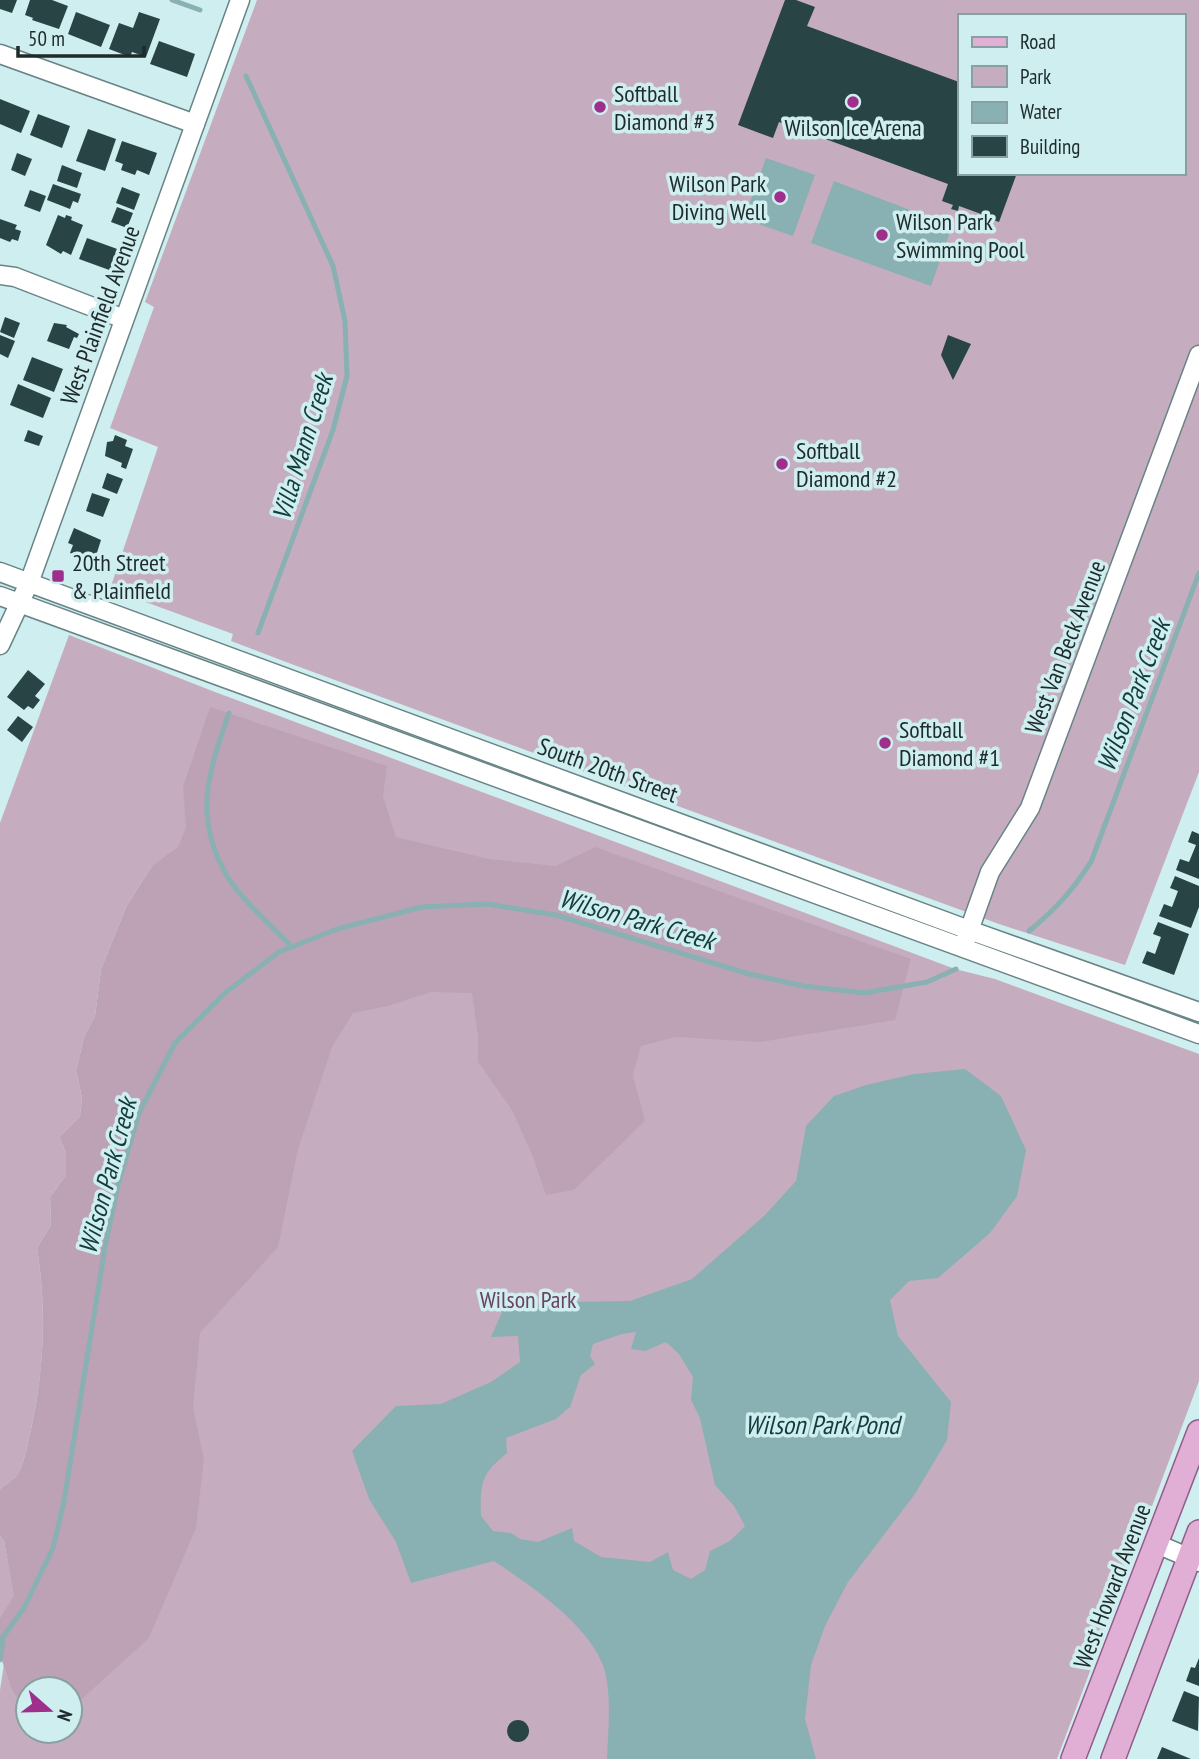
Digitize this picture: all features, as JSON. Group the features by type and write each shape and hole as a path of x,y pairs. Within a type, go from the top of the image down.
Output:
{"main road":[{"name":"West Howard Avenue","path":"1073,1759 1199,1432"},
{"path":"1113,1759 1194,1560 1199,1532"}],"street":[{"name":"West Plainfield Avenue","path":"0,645 29,583 240,0"},
{"path":"0,54 195,124"},
{"path":"0,275 15,277 124,319"},
{"name":"West Van Beck Avenue","path":"971,951 990,872 1030,808 1199,355"},
{"name":"South 20th Street","path":"0,572 1199,1012"},
{"name":"South 20th Street","path":"0,596 1199,1034"},
{"path":"1157,1544 1194,1560"}],"green space":[{"path":"257,0 1199,0 1199,772 1125,965 999,924 286,662 231,641 233,634 110,589 158,447 110,428 154,307 145,302"},
{"name":"Wilson Park","path":"69,635 955,969 995,979 1199,1054 1199,1381 1057,1759 0,1759 0,1690 14,1598 0,1617 0,1536 4,1541 14,1593 152,866 127,905 101,969 95,1016 84,1037 76,1071 82,1098 80,1116 59,1137 66,1153 66,1175 50,1197 51,1225 37,1248 43,1318 35,1411 19,1471 0,1489 0,823"}],"shaded area":[{"path":"210,707 387,766 383,796 396,837 489,859 556,866 595,847 911,959 895,1020 760,1042 676,1037 641,1046 633,1075 645,1121 574,1190 546,1195 512,1110 478,1062 478,1036 472,993 431,992 388,1006 353,1013 332,1047 298,1149 278,1247 200,1333 193,1408 204,1459 196,1528 149,1638 84,1697 84,1675 14,1675 14,1693 0,1655 0,1617 14,1596 4,1541 0,1536 0,1489 15,1477 22,1466 35,1411 43,1318 37,1248 51,1225 50,1197 66,1175 66,1153 59,1137 80,1116 82,1098 76,1071 84,1037 95,1016 101,969 127,905 152,866 178,847 186,827 183,787"}],"water":[{"name":"Wilson Park Diving Well","path":"766,158 815,175 793,236 744,219"},
{"name":"Wilson Park Swimming Pool","path":"834,181 952,226 931,286 811,243"},
{"name":"Wilson Park Pond","path":"965,1069 1001,1096 1026,1150 1017,1196 990,1233 938,1278 909,1281 890,1300 898,1336 951,1402 947,1440 915,1494 848,1582 825,1626 811,1665 805,1719 816,1759 607,1759 608,1690 604,1668 586,1636 557,1607 494,1561 411,1583 396,1542 369,1499 352,1451 396,1406 441,1404 491,1382 520,1362 518,1336 491,1337 506,1303 630,1301 692,1279 765,1215 796,1181 806,1126 834,1096 866,1085 914,1074","holes":["636,1332 631,1349 645,1351 666,1342 679,1354 693,1377 691,1400 700,1418 715,1485 734,1506 745,1526 730,1541 710,1551 705,1570 691,1579 673,1570 668,1552 650,1562 601,1557 574,1541 572,1528 538,1542 520,1539 511,1533 493,1531 481,1516 484,1480 492,1467 507,1453 506,1438 556,1419 570,1407 581,1375 595,1364 590,1356 593,1344"]}],"building":[{"path":"0,0 17,0 12,13 0,9"},
{"path":"30,0 52,0 68,6 59,29 25,15"},
{"name":"Wilson Ice Arena","path":"785,0 796,0 815,7 807,26 958,82 958,175 1016,175 999,222 988,218 987,222 979,219 981,214 959,206 958,211 951,209 953,205 942,201 948,184 779,122 773,138 738,125"},
{"path":"76,12 110,25 101,47 68,34"},
{"path":"139,12 160,19 146,57 132,52 130,57 109,49 119,23 133,28"},
{"path":"159,41 195,54 187,77 150,64"},
{"path":"0,99 30,111 21,133 0,124"},
{"path":"38,114 70,126 62,148 30,135"},
{"path":"88,129 116,139 105,171 76,161"},
{"path":"122,141 157,153 149,175 137,170 135,175 121,170 123,164 115,161"},
{"path":"17,153 32,159 25,176 11,170"},
{"path":"62,165 82,173 77,188 57,181"},
{"path":"53,184 81,194 78,203 73,201 70,209 47,200"},
{"path":"122,187 140,194 134,210 116,203"},
{"path":"30,190 46,196 40,212 24,206"},
{"path":"117,207 133,213 127,228 111,222"},
{"path":"58,215 72,217 71,220 83,225 71,255 63,251 61,254 46,245"},
{"path":"0,219 17,225 15,229 21,231 18,241 12,239 10,242 0,238"},
{"path":"87,238 120,250 112,271 79,259"},
{"path":"5,317 20,323 14,338 0,332"},
{"path":"54,323 67,325 66,327 79,334 77,338 74,337 69,349 47,341"},
{"path":"0,335 15,341 8,358 0,354"},
{"path":"948,335 971,344 953,380 941,355"},
{"path":"32,357 63,369 54,392 23,380"},
{"path":"18,384 51,398 43,418 10,405"},
{"path":"28,430 43,436 39,446 24,441"},
{"path":"115,435 127,440 125,446 133,449 126,469 121,467 122,463 105,456 107,442 113,441"},
{"path":"107,473 123,479 117,494 102,488"},
{"path":"92,493 110,499 103,517 86,511"},
{"path":"74,528 101,540 94,562 70,553 73,545 68,543"},
{"path":"28,670 45,684 35,696 40,700 33,709 28,706 24,710 7,697"},
{"path":"18,716 33,727 22,742 7,730"},
{"path":"1192,831 1199,834 1199,879 1176,870 1180,859 1189,862 1196,845 1188,842"},
{"path":"1175,876 1199,886 1199,907 1191,928 1159,916 1164,904 1172,907 1178,891 1170,888"},
{"path":"1158,922 1189,934 1174,975 1142,963 1147,951 1155,954 1161,937 1153,934"},
{"path":"1199,1658 1199,1686 1186,1681 1191,1667 1195,1668"},
{"path":"1184,1691 1199,1697 1198,1731 1172,1721"},
{"path":"518,1720 526,1723 529,1731 526,1739 518,1742 510,1739 507,1731 510,1723"},
{"path":"1162,1747 1191,1759 1157,1759"}],"waterway":[{"name":"Villa Mann Creek","path":"172,0 200,10"},
{"name":"Villa Mann Creek","path":"246,76 333,266 345,321 347,376 333,430 258,633"},
{"name":"Wilson Park Creek","path":"1029,931 1063,899 1091,862 1199,573"},
{"path":"229,713 210,776 207,796 210,836 234,887 292,947"},
{"name":"Wilson Park Creek","path":"0,1641 24,1608 53,1548 64,1501 105,1247 118,1185 139,1113 175,1043 226,992 279,952 337,929 422,907 487,904 556,915 749,974 804,986 864,993 927,982 956,969"},
{"path":"0,1660 3,1640"}],"place":[{"name":"Wilson Ice Arena","path":"853,102"},
{"name":"Softball Diamond #3","path":"600,107"},
{"name":"Wilson Park Diving Well","path":"780,197"},
{"name":"Wilson Park Swimming Pool","path":"882,235"},
{"name":"Softball Diamond #2","path":"782,464"},
{"name":"20th Street & Plainfield","path":"58,576"},
{"name":"Softball Diamond #1","path":"885,743"}]}
